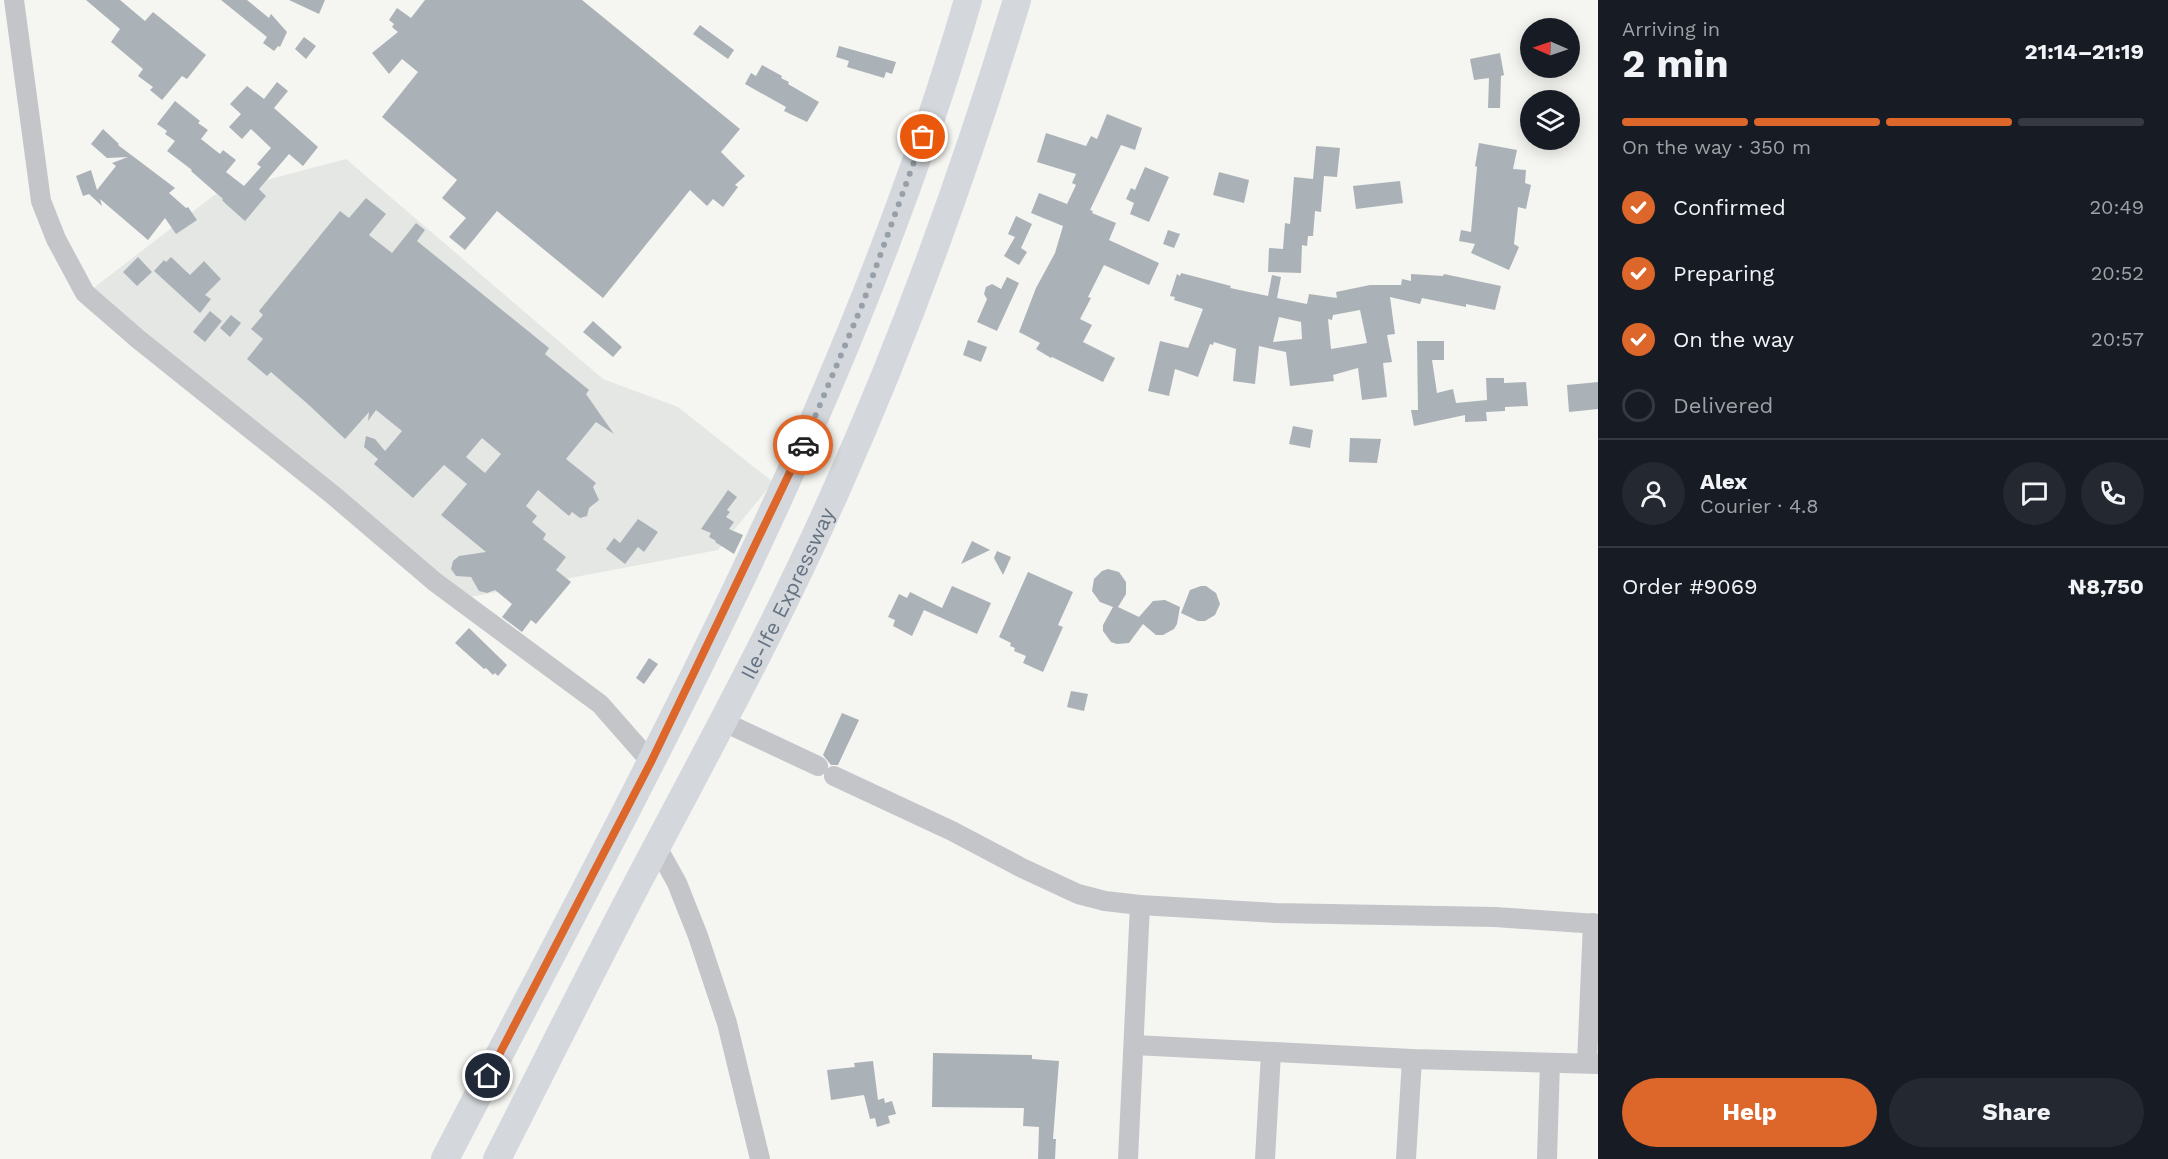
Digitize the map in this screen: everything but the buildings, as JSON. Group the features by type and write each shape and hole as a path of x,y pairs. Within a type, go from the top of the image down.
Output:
{"highway":[{"path":"445,1159 651,762 793,467 863,303 911,172 968,0"},
{"name":"Ile-Ife Expressway","path":"497,1159 657,847 724,722 800,567 871,410 906,322 970,145 1017,0"}],"street":[{"path":"14,0 41,201 56,239 86,293 138,339 333,495 435,582 600,704 651,762"},
{"path":"724,722 952,831 1022,868 1078,894 1105,901 1275,913 1495,917 1595,923 1592,1064 1412,1059 1134,1045"},
{"path":"657,847 677,884 698,936 727,1023 760,1159"},
{"path":"1128,1159 1140,905"},
{"path":"1265,1159 1271,1053"},
{"path":"1407,1159 1412,1059"},
{"path":"1547,1159 1551,1063"}],"shaded area":[{"path":"346,159 603,379 678,407 773,482 718,550 449,601 91,290 217,193"}],"way so far":[{"path":"803,445 863,303 923,137"}],"route":[{"path":"488,1076 651,762 803,445"}]}
